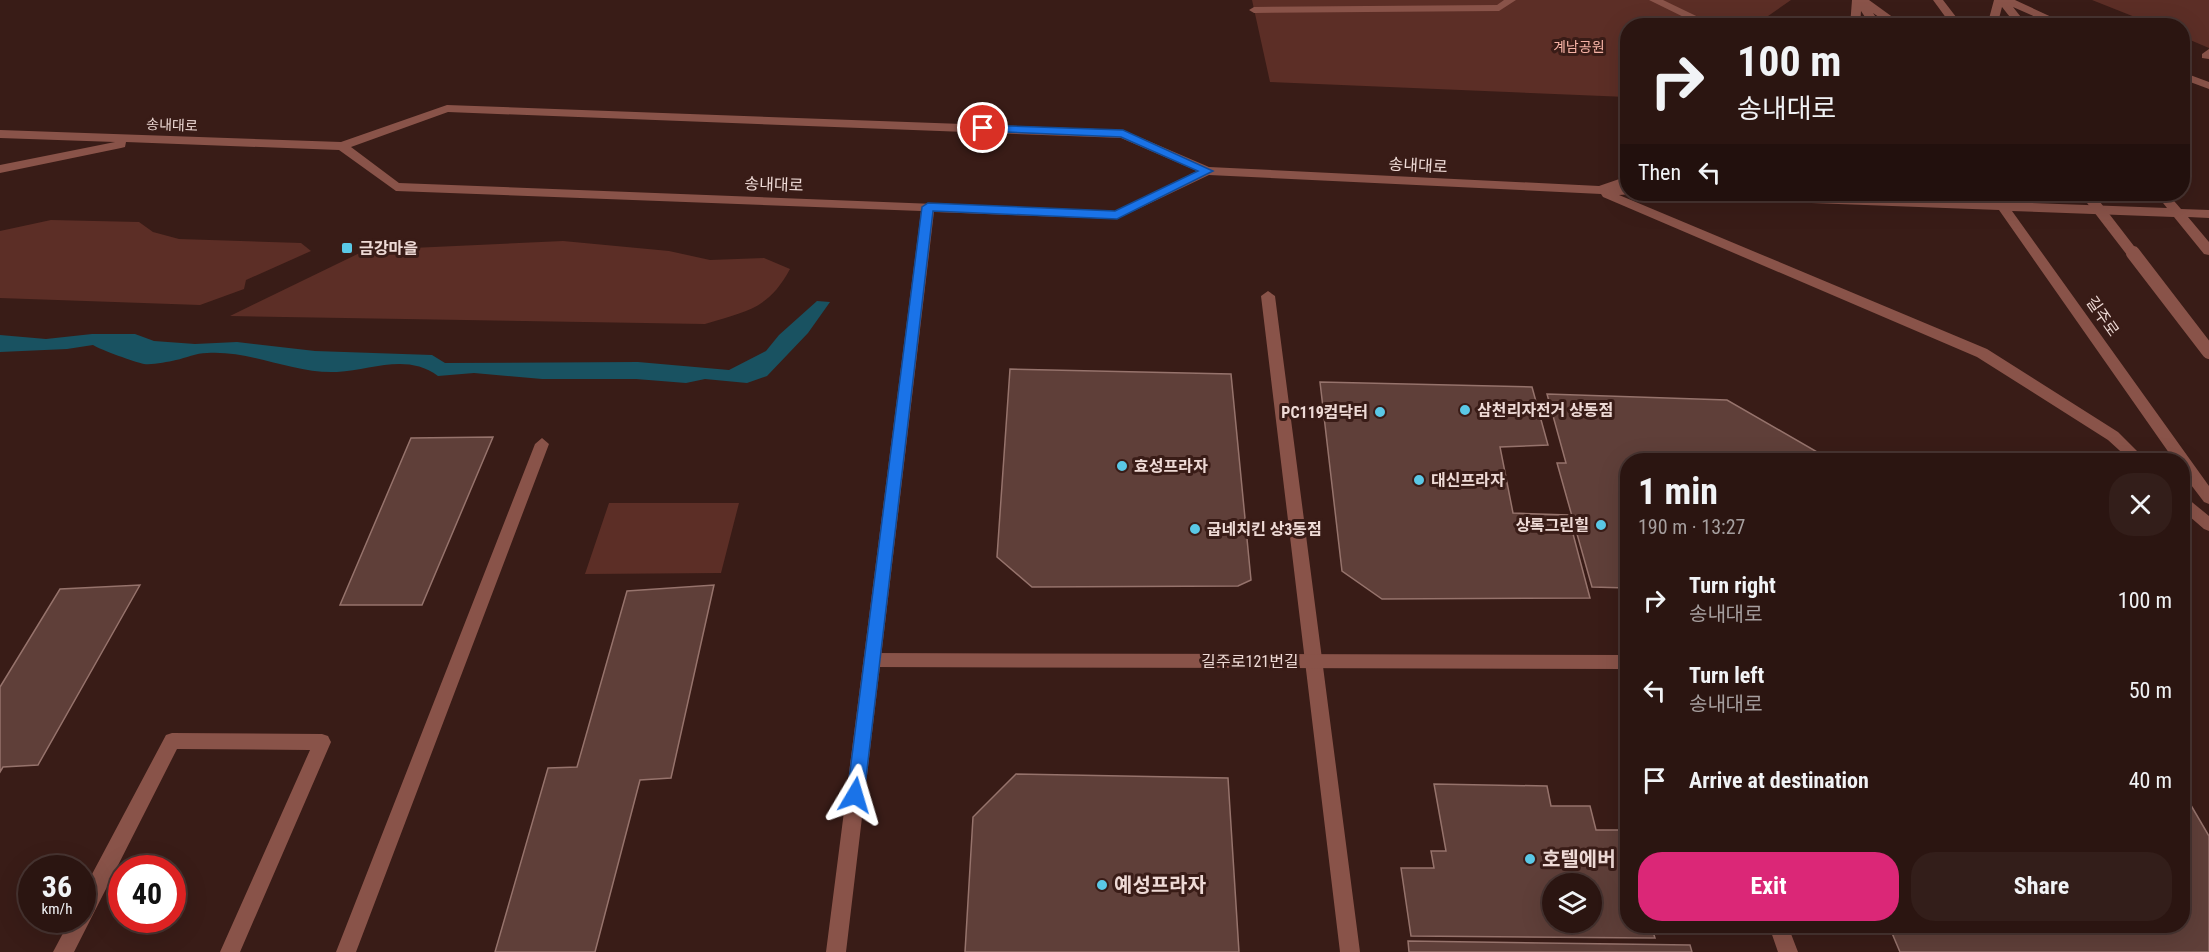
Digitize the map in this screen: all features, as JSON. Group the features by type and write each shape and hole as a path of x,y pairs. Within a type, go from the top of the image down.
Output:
{"street":[{"path":"1254,10 1335,5 1499,8 1510,0"},
{"path":"1654,0 1694,18"},
{"path":"1857,18 1860,0"},
{"path":"1860,0 1872,18"},
{"path":"1860,0 1888,18"},
{"path":"1938,0 1952,18"},
{"path":"1995,18 2002,0"},
{"path":"2002,0 2017,18"},
{"path":"2002,0 2046,18"},
{"path":"2190,78 2209,86"},
{"name":"송내대로","path":"0,134 342,146 447,108 1123,134 1207,171 1620,191"},
{"path":"0,169 147,139"},
{"name":"송내대로","path":"342,146 396,187 1117,215 1207,171"},
{"path":"1599,190 1620,183"},
{"path":"1599,190 1620,199"},
{"path":"1625,201 1982,352 2113,436 2131,453"},
{"path":"1853,201 2209,214"},
{"name":"길주로","path":"1999,201 2176,453"},
{"path":"2092,201 2209,352"},
{"path":"2168,201 2209,250"},
{"path":"836,952 928,207"},
{"path":"1268,296 1350,952"},
{"path":"346,952 542,444"},
{"name":"길주로","path":"2190,472 2209,498"},
{"path":"2190,507 2209,525"},
{"name":"길주로121번길","path":"872,660 1620,662"},
{"path":"96,887 172,741 322,742 230,952"},
{"path":"63,952 73,933"},
{"path":"1781,933 1788,952"}],"green space":[{"name":"계남공원","path":"1252,0 1791,0 1765,18 1620,18 1620,97 1270,82"},
{"path":"2092,0 2209,0 2209,48 2190,40 2190,18 2137,18"},
{"path":"51,220 139,222 153,232 179,239 301,243 311,251 246,280 244,289 200,305 0,298 0,231"},
{"path":"563,241 669,251 710,260 764,258 790,269 773,293 755,307 705,324 230,316 372,247 412,248"},
{"path":"609,503 739,503 721,573 585,574"}],"water":[{"path":"817,301 830,302 808,333 767,376 747,383 705,379 686,383 636,379 542,379 474,373 438,376 414,365 402,364 350,371 321,372 223,353 203,353 144,364 93,345 67,349 0,352 0,335 46,339 92,334 135,334 154,341 195,344 237,342 315,351 432,355 445,363 638,362 729,370 766,351 779,335"}],"building":[{"name":"효성프라자","path":"1010,369 1231,374 1251,580 1238,586 1032,587 997,557"},
{"name":"대신프라자","path":"1320,382 1532,387 1548,445 1500,447 1513,513 1568,515 1590,598 1382,599 1342,571"},
{"name":"상록그린힐","path":"1547,394 1727,400 1819,453 1620,453 1620,588 1592,587 1557,463 1566,463"},
{"path":"493,437 422,605 340,605 411,438"},
{"path":"140,585 38,765 3,767 0,772 0,687 60,589"},
{"path":"714,585 671,778 640,780 595,952 495,952 548,768 577,767 627,591"},
{"name":"예성프라자","path":"1016,774 1228,778 1239,952 965,952 973,817"},
{"name":"호텔에버","path":"1434,784 1547,786 1551,806 1590,806 1596,830 1620,830 1620,933 1653,933 1655,938 1411,936 1401,868 1434,868 1431,851 1446,851"},
{"path":"2190,804 2209,836 2209,952 1900,952 1892,933 2190,933"},
{"path":"1408,941 1690,945 1692,952 1409,952"}],"place":[{"name":"금강마을","path":"347,248"},
{"name":"삼천리자전거 상동점","path":"1465,410"},
{"name":"PC119컴닥터","path":"1380,412"},
{"name":"효성프라자","path":"1122,466"},
{"name":"대신프라자","path":"1419,480"},
{"name":"상록그린힐","path":"1601,525"},
{"name":"굽네치킨 상3동점","path":"1195,529"},
{"name":"호텔에버","path":"1530,859"},
{"name":"예성프라자","path":"1102,885"}],"route":[{"path":"855,795 928,207 1117,215 1207,171 1123,134 983,128"}]}
